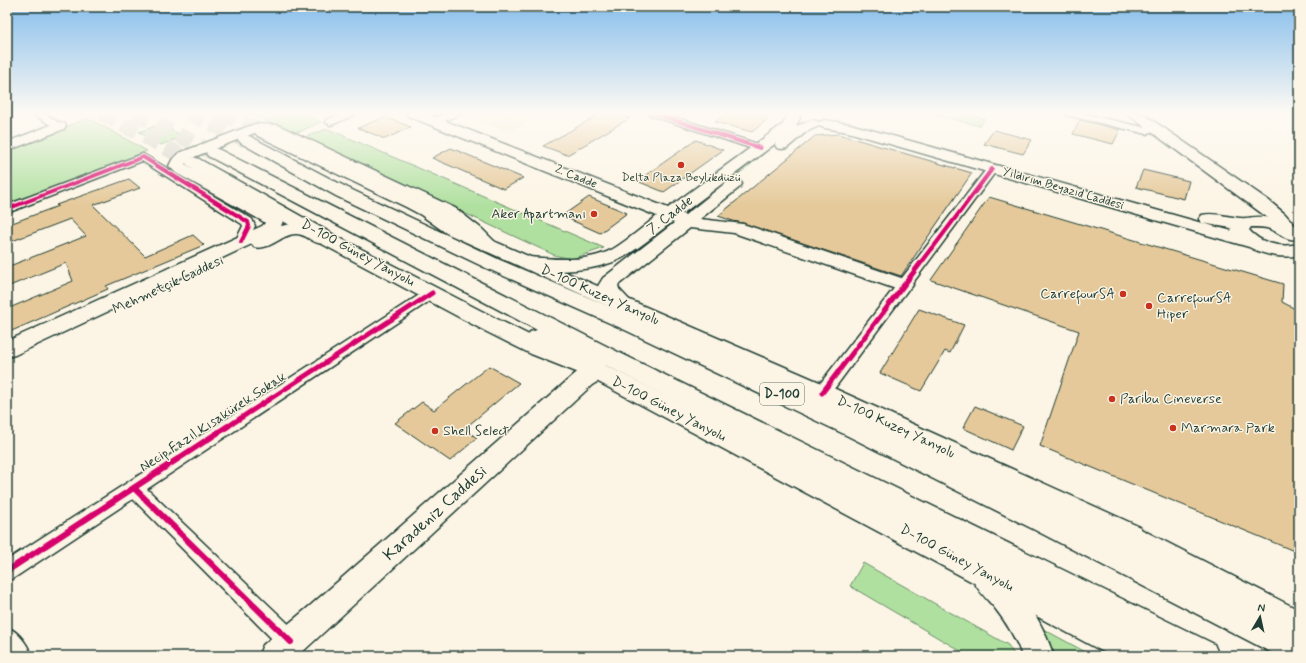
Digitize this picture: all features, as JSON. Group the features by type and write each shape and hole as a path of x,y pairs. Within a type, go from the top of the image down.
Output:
{"main road":[{"name":"Mehmetçik Caddesi","path":"7,350 268,230 273,225 274,221 270,218 182,170 177,163 184,156 213,144"},
{"name":"D-100 Kuzey Yanyolu","path":"263,144 342,192 480,258 631,324 851,426 1041,519 1299,649"},
{"name":"D-100 Kuzey Yanyolu","path":"265,144 491,247 822,393 1115,530 1221,575 1299,611"},
{"name":"Mehmetçik Caddesi","path":"308,144 449,212 491,247"},
{"name":"2. Cadde","path":"494,144 688,222"},
{"name":"7. Cadde","path":"528,263 580,264 609,258 620,252 765,144"},
{"name":"7. Cadde","path":"623,304 610,292 608,286 610,282 688,222 783,144"},
{"name":"Yıldırım Beyazıd Caddesi","path":"907,144 1278,251"},
{"name":"Yıldırım Beyazıd Caddesi","path":"937,144 1182,213 1209,219 1246,223 1267,223 1277,226 1297,241"},
{"path":"1165,144 1240,197 1248,207 1251,216 1246,223 1240,226 1241,234 1254,243"},
{"path":"1177,144 1262,204 1279,218 1297,241 1288,252 1278,251"},
{"path":"214,153 612,359 1202,656"},
{"name":"D-100 Güney Yanyolu","path":"193,162 331,241 539,348 597,371 1145,656"},
{"path":"261,178 263,185 278,197 362,244 557,347 597,371"},
{"path":"688,222 737,228 903,286"},
{"name":"Mehmetçik Caddesi","path":"7,359 285,231 303,229 331,241"},
{"path":"1278,251 1299,257"},
{"name":"Karadeniz Caddesi","path":"283,649 584,379 597,371"},
{"path":"1115,530 1299,627"},
{"path":"978,569 1021,617 1035,646 1038,656"}],"street":[{"path":"748,144 760,148"},
{"path":"7,209 143,158 248,222 249,226 247,239"},
{"path":"822,393 944,234 992,168"},
{"name":"Necip Fazıl Kısakürek Sokak","path":"7,571 432,293"},
{"path":"134,488 283,649"},
{"path":"7,638 21,656"}],"green space":[{"path":"24,144 135,144 147,151 7,204 7,151"},
{"path":"317,144 363,144 604,248 572,259 554,255"},
{"path":"770,144 776,144 692,211 687,209"},
{"path":"863,563 1008,645 1015,656 969,656 850,586"},
{"path":"1043,629 1093,656 1055,656"}],"building":[{"path":"547,144 586,144 567,155 543,146"},
{"name":"Delta Plaza Beylikdüzü","path":"690,144 707,144 723,150 664,192 637,181"},
{"path":"805,144 872,144 972,173 901,276 718,216"},
{"path":"984,144 1029,144 1023,154"},
{"path":"451,148 523,178 504,189 432,158"},
{"path":"1143,170 1189,181 1184,199 1136,187"},
{"path":"129,179 140,188 93,205 145,256 193,235 204,245 106,286 108,289 7,333 7,309 73,281 66,263 7,287 7,267 86,236 70,219 7,243 7,225 58,206 56,205"},
{"name":"Aker Apartmanı","path":"589,197 627,213 600,233 562,216"},
{"path":"989,197 1283,284 1282,302 1299,311 1299,553 1040,446 1079,331 931,280"},
{"path":"919,309 964,325 950,353 945,351 921,391 880,373"},
{"path":"489,366 519,383 464,429 477,438 450,461 395,423 422,402 434,410"},
{"path":"975,406 1023,426 1011,450 963,428"}],"tunnel":[{"path":"159,144 193,162"},
{"path":"196,144 214,153"}],"cycle path":[{"path":"748,144 760,148"},
{"path":"7,209 143,157 248,222 249,226 241,242"},
{"path":"822,393 992,169"},
{"path":"7,571 432,293"},
{"path":"134,488 291,642"}],"place":[{"name":"Delta Plaza Beylikdüzü","path":"681,165"},
{"name":"Aker Apartmanı","path":"594,214"},
{"name":"CarrefourSA","path":"1123,294"},
{"name":"CarrefourSA Hiper","path":"1149,306"},
{"name":"Paribu Cineverse","path":"1112,399"},
{"name":"Marmara Park","path":"1173,428"},
{"name":"Shell Select","path":"435,431"}]}
